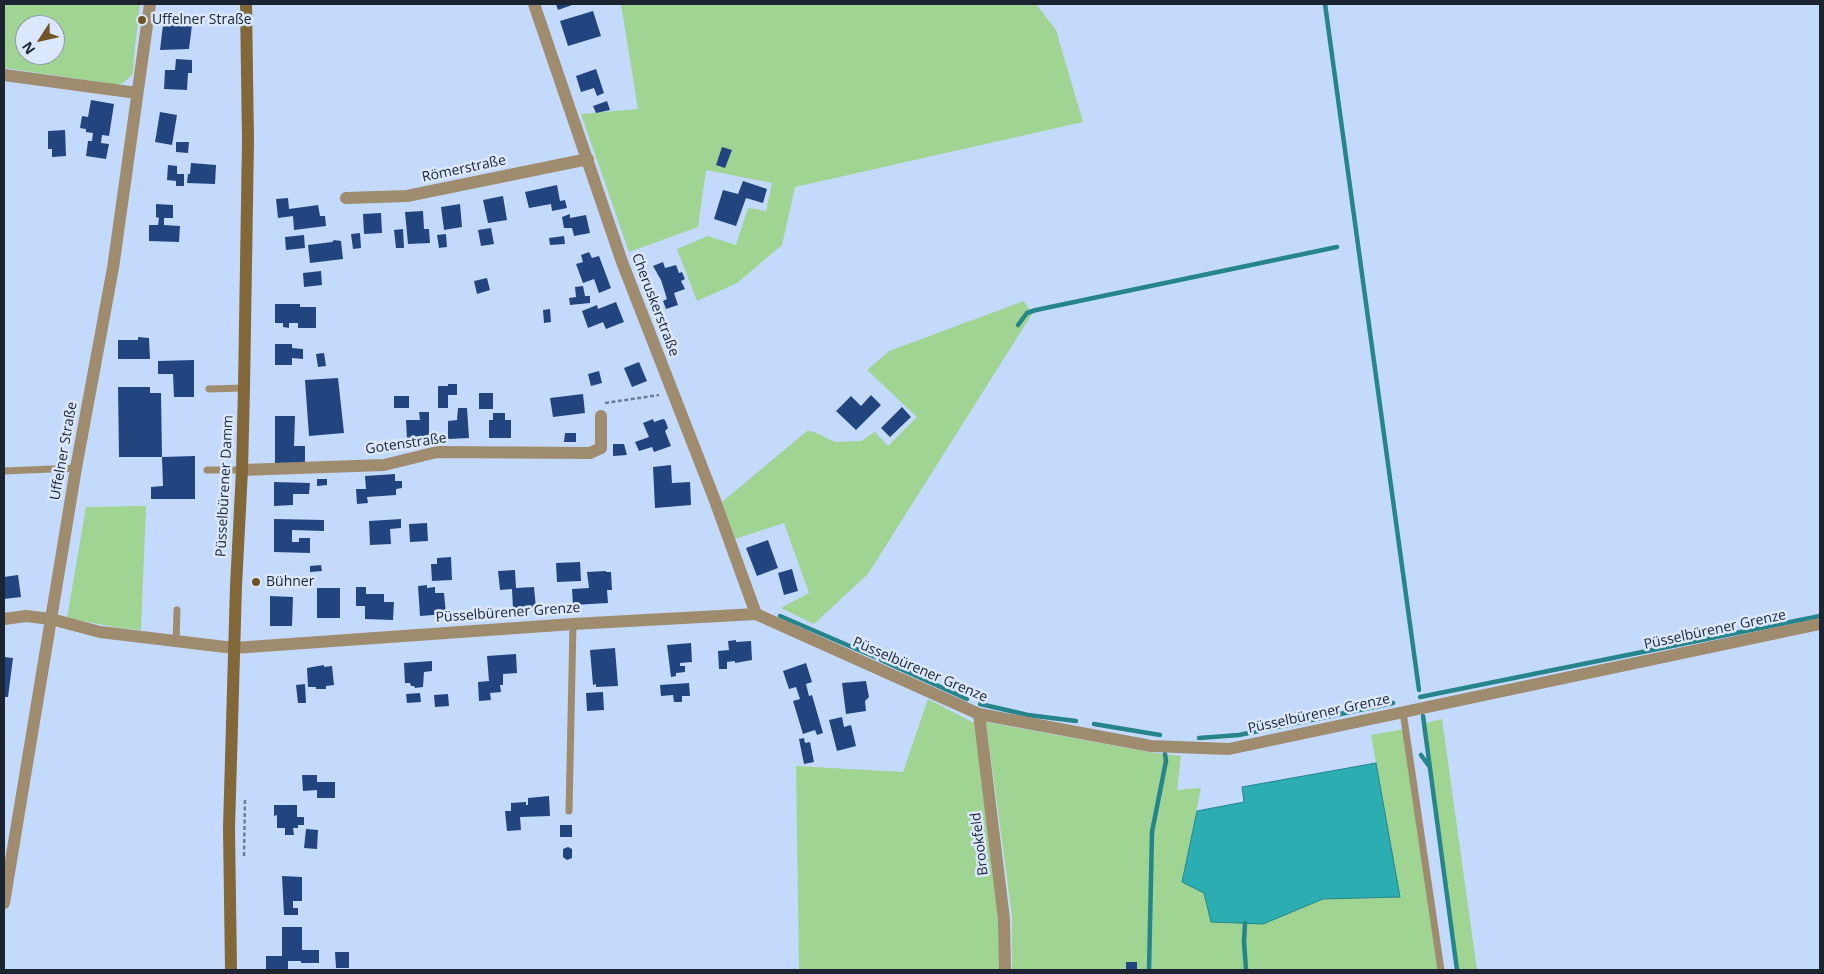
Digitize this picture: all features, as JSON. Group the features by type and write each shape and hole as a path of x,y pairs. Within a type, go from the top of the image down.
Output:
{"main road":[{"name":"Püsselbürener Damm","path":"231,970 229,828 244,388 248,140 246,4"}],"street":[{"name":"Uffelner Straße","path":"4,903 76,468 113,268 150,4"},
{"name":"Cheruskerstraße","path":"534,4 622,262 756,614"},
{"path":"4,75 137,93"},
{"name":"Römerstraße","path":"346,198 407,196 588,159"},
{"name":"Gotenstraße","path":"242,470 384,465 437,452 590,453 600,448 601,416"},
{"name":"Püsselbürener Grenze","path":"4,619 26,616 51,619 100,632 234,648 573,624 756,614 979,714 1151,746 1229,749 1820,624"},
{"name":"Brookfeld","path":"979,714 1004,919 1005,970"}],"lane":[{"path":"209,389 244,388"},
{"path":"4,471 76,468"},
{"path":"207,470 242,470"},
{"path":"176,642 177,610"},
{"path":"569,811 573,624"},
{"path":"1403,712 1441,970"}],"path":[{"path":"601,416 602,403 673,393"},
{"path":"244,858 245,791"}],"shaded area":[{"path":"4,4 140,4 133,74 122,84 4,68"},
{"path":"621,4 1036,4 1056,30 1083,122 795,187 782,245 737,283 697,301 677,249 708,236 736,245 748,208 766,211 772,183 706,170 698,227 629,252 581,114 638,109"},
{"path":"1024,301 1032,314 868,574 814,624 781,608 809,593 784,523 735,539 722,502 807,431 814,432 835,442 861,441 875,432 888,446 917,417 867,370 889,351"},
{"path":"146,506 141,630 119,628 67,618 86,507"},
{"path":"928,699 974,723 999,919 1000,970 799,970 796,766 903,772"},
{"path":"1442,719 1477,970 1457,970 1422,724"},
{"path":"986,722 1154,753 1181,756 1177,790 1201,788 1182,882 1204,893 1211,922 1263,924 1323,899 1400,897 1371,735 1404,729 1438,970 1012,970 1012,916"},
{"path":"1376,763 1400,897 1323,899 1263,924 1211,922 1204,893 1182,882 1197,811 1244,802 1242,787"}],"building":[{"path":"556,4 575,4 558,10"},
{"path":"593,11 601,36 568,46 560,21"},
{"path":"163,25 192,25 189,49 160,50"},
{"path":"176,59 192,60 192,73 188,73 187,90 164,89 165,70 175,70"},
{"path":"596,69 604,93 597,96 594,88 581,92 576,76"},
{"path":"91,100 114,104 109,136 102,135 101,143 109,144 106,159 86,156 88,141 92,141 93,133 86,132 86,129 80,128 82,116 88,117"},
{"path":"607,101 610,110 596,113 593,106"},
{"path":"160,112 177,115 172,145 155,142"},
{"path":"65,130 66,156 52,157 52,149 48,149 48,131"},
{"path":"176,142 189,142 188,153 176,152"},
{"path":"722,147 732,150 725,168 716,165"},
{"path":"191,163 216,165 215,184 187,183"},
{"path":"168,165 177,166 177,174 184,174 184,186 176,186 176,181 167,180"},
{"path":"743,181 767,189 763,203 746,198 736,226 714,219 723,190 738,194"},
{"path":"557,185 560,201 565,200 567,208 552,211 551,204 529,208 525,192"},
{"path":"503,196 507,220 488,223 483,200"},
{"path":"288,198 289,209 318,205 320,216 325,216 326,226 294,230 293,216 278,218 276,199"},
{"path":"156,204 173,205 173,218 164,218 164,225 180,226 179,242 149,241 149,225 158,225 159,218 156,217"},
{"path":"460,204 462,227 444,230 441,207"},
{"path":"423,211 424,229 429,229 430,243 408,244 405,212"},
{"path":"381,213 382,233 364,234 363,214"},
{"path":"570,214 570,218 586,215 590,233 574,236 572,228 564,228 562,217"},
{"path":"491,228 494,244 481,246 478,230"},
{"path":"403,229 404,248 396,248 394,230"},
{"path":"360,233 361,248 353,249 351,234"},
{"path":"446,234 447,247 439,248 437,235"},
{"path":"304,235 305,248 286,250 285,237"},
{"path":"564,236 565,244 550,245 549,238"},
{"path":"334,240 341,241 343,259 310,263 308,245 332,242"},
{"path":"589,252 592,258 599,256 611,288 599,293 594,279 583,283 576,264 583,262 581,255"},
{"path":"663,262 665,268 676,265 679,273 682,272 685,279 681,281 685,289 674,293 678,305 666,309 663,301 667,299 661,280 653,266"},
{"path":"321,271 322,285 304,287 303,273"},
{"path":"487,278 490,290 477,294 474,281"},
{"path":"583,286 585,296 590,296 590,303 570,305 569,298 576,297 575,287"},
{"path":"616,302 624,322 606,329 603,322 588,328 582,311 597,305 598,309"},
{"path":"275,304 300,304 300,307 316,307 316,328 298,328 298,323 289,323 289,328 283,327 283,323 275,323"},
{"path":"550,309 551,322 544,323 543,310"},
{"path":"138,337 149,338 150,359 118,359 118,340 138,340"},
{"path":"275,344 292,344 292,348 303,349 303,359 292,358 292,365 275,365"},
{"path":"324,353 326,366 318,367 316,354"},
{"path":"194,360 194,397 174,397 173,374 158,374 158,361"},
{"path":"639,362 647,381 632,387 624,368"},
{"path":"599,371 602,383 591,386 588,374"},
{"path":"338,378 344,433 309,436 305,380"},
{"path":"448,384 457,384 457,395 448,395 448,408 438,408 438,386 448,386"},
{"path":"118,387 150,387 150,393 161,393 162,457 119,457"},
{"path":"479,393 493,393 493,409 479,409"},
{"path":"583,394 585,413 553,417 550,398"},
{"path":"871,395 881,405 856,430 836,411 851,396 861,406"},
{"path":"394,396 409,396 409,408 394,408"},
{"path":"902,407 911,417 890,437 881,428"},
{"path":"458,408 467,408 469,438 448,439 448,421 457,420"},
{"path":"419,412 429,412 429,439 407,439 406,420 420,420"},
{"path":"493,413 505,413 505,420 511,420 511,438 489,438 489,420 493,420"},
{"path":"275,416 295,416 294,446 305,446 305,465 275,465"},
{"path":"653,419 654,422 665,420 668,428 665,431 671,446 654,452 652,447 639,451 635,442 649,437 643,423"},
{"path":"565,433 576,433 576,442 564,442"},
{"path":"613,444 624,444 627,455 613,456"},
{"path":"195,456 195,499 151,499 151,487 163,486 162,457"},
{"path":"671,465 672,483 690,482 691,505 655,508 653,467"},
{"path":"395,474 395,481 402,481 402,488 396,489 396,495 367,497 368,503 357,504 356,489 366,489 365,476"},
{"path":"317,479 327,479 327,485 317,486"},
{"path":"274,482 310,483 309,494 293,494 293,505 274,506"},
{"path":"274,519 324,520 324,531 292,530 292,542 299,542 299,538 310,538 310,553 274,552"},
{"path":"401,519 401,528 390,529 391,544 370,545 369,521"},
{"path":"427,523 428,541 410,542 409,524"},
{"path":"768,540 778,568 757,576 746,548"},
{"path":"451,557 452,580 432,581 431,564 437,564 437,558"},
{"path":"580,562 581,581 557,582 556,563"},
{"path":"321,565 322,571 310,572 310,566"},
{"path":"792,569 798,591 784,595 778,573"},
{"path":"515,570 516,588 534,587 536,608 513,610 512,589 500,590 498,571"},
{"path":"587,572 611,572 612,590 607,590 608,603 573,605 572,589 589,588"},
{"path":"18,575 21,597 4,599 4,577"},
{"path":"427,585 427,588 435,587 435,593 444,593 446,614 420,616 418,586"},
{"path":"356,587 366,587 366,594 384,594 384,602 394,602 393,620 365,619 365,606 356,606"},
{"path":"317,588 340,588 340,618 317,618"},
{"path":"270,596 293,597 292,626 270,626"},
{"path":"736,640 736,642 751,641 752,660 735,663 735,661 727,662 727,669 719,669 718,651 729,650 728,641"},
{"path":"691,643 692,662 680,663 680,666 685,666 685,672 676,673 676,676 671,677 667,645"},
{"path":"615,648 618,686 596,687 596,684 593,685 590,650"},
{"path":"516,654 517,673 503,674 503,685 500,685 501,692 490,693 491,700 479,701 478,682 489,681 487,656"},
{"path":"4,657 13,658 8,697 4,697"},
{"path":"432,661 432,671 424,672 423,687 415,688 410,683 405,683 404,663"},
{"path":"806,663 812,682 806,684 809,696 812,695 823,733 817,735 815,730 803,734 793,701 800,699 796,687 789,689 783,671"},
{"path":"324,665 324,667 332,666 334,685 326,686 326,689 308,687 307,668"},
{"path":"866,681 869,697 865,701 866,711 846,714 842,683"},
{"path":"689,683 690,696 682,696 682,702 674,702 673,695 661,696 660,685"},
{"path":"305,684 306,703 298,703 296,685"},
{"path":"603,692 604,710 587,711 586,693"},
{"path":"420,693 421,702 407,703 406,694"},
{"path":"448,694 449,706 435,707 434,695"},
{"path":"842,717 844,727 851,725 856,746 837,751 829,720"},
{"path":"804,738 805,743 810,742 814,762 804,764 799,739"},
{"path":"302,775 317,775 317,782 335,782 335,798 317,798 317,790 303,791"},
{"path":"549,796 550,816 520,817 521,830 507,831 505,811 511,811 511,803 526,802 526,805 528,805 528,798"},
{"path":"274,805 297,805 297,817 304,817 304,825 298,825 298,828 293,828 294,835 285,835 285,828 277,828 277,815 274,816"},
{"path":"560,825 572,825 572,837 560,837"},
{"path":"306,829 318,830 317,849 304,848"},
{"path":"568,847 572,849 572,858 567,860 563,857 563,849"},
{"path":"282,876 302,877 302,901 293,901 293,908 298,908 298,915 284,915"},
{"path":"282,927 302,927 302,950 319,950 319,963 288,961 288,970 266,970 266,956 282,956"},
{"path":"335,952 349,952 349,968 336,968"},
{"path":"1126,962 1137,962 1137,970 1126,970"}],"waterway":[{"path":"1325,4 1419,690"},
{"path":"1018,325 1027,313 1036,310 1337,247"},
{"path":"780,616 875,657"},
{"path":"1420,697 1820,616"},
{"path":"881,660 967,699"},
{"path":"1199,738 1239,735 1393,703"},
{"path":"980,704 1028,715 1076,721"},
{"path":"1423,716 1457,970"},
{"path":"1094,724 1160,735"},
{"path":"1149,970 1152,832 1166,761 1165,754"},
{"path":"1421,755 1429,766"},
{"path":"1245,923 1246,970"}],"place":[{"name":"Uffelner Straße","path":"142,20"},
{"name":"Bühner","path":"256,582"}]}
